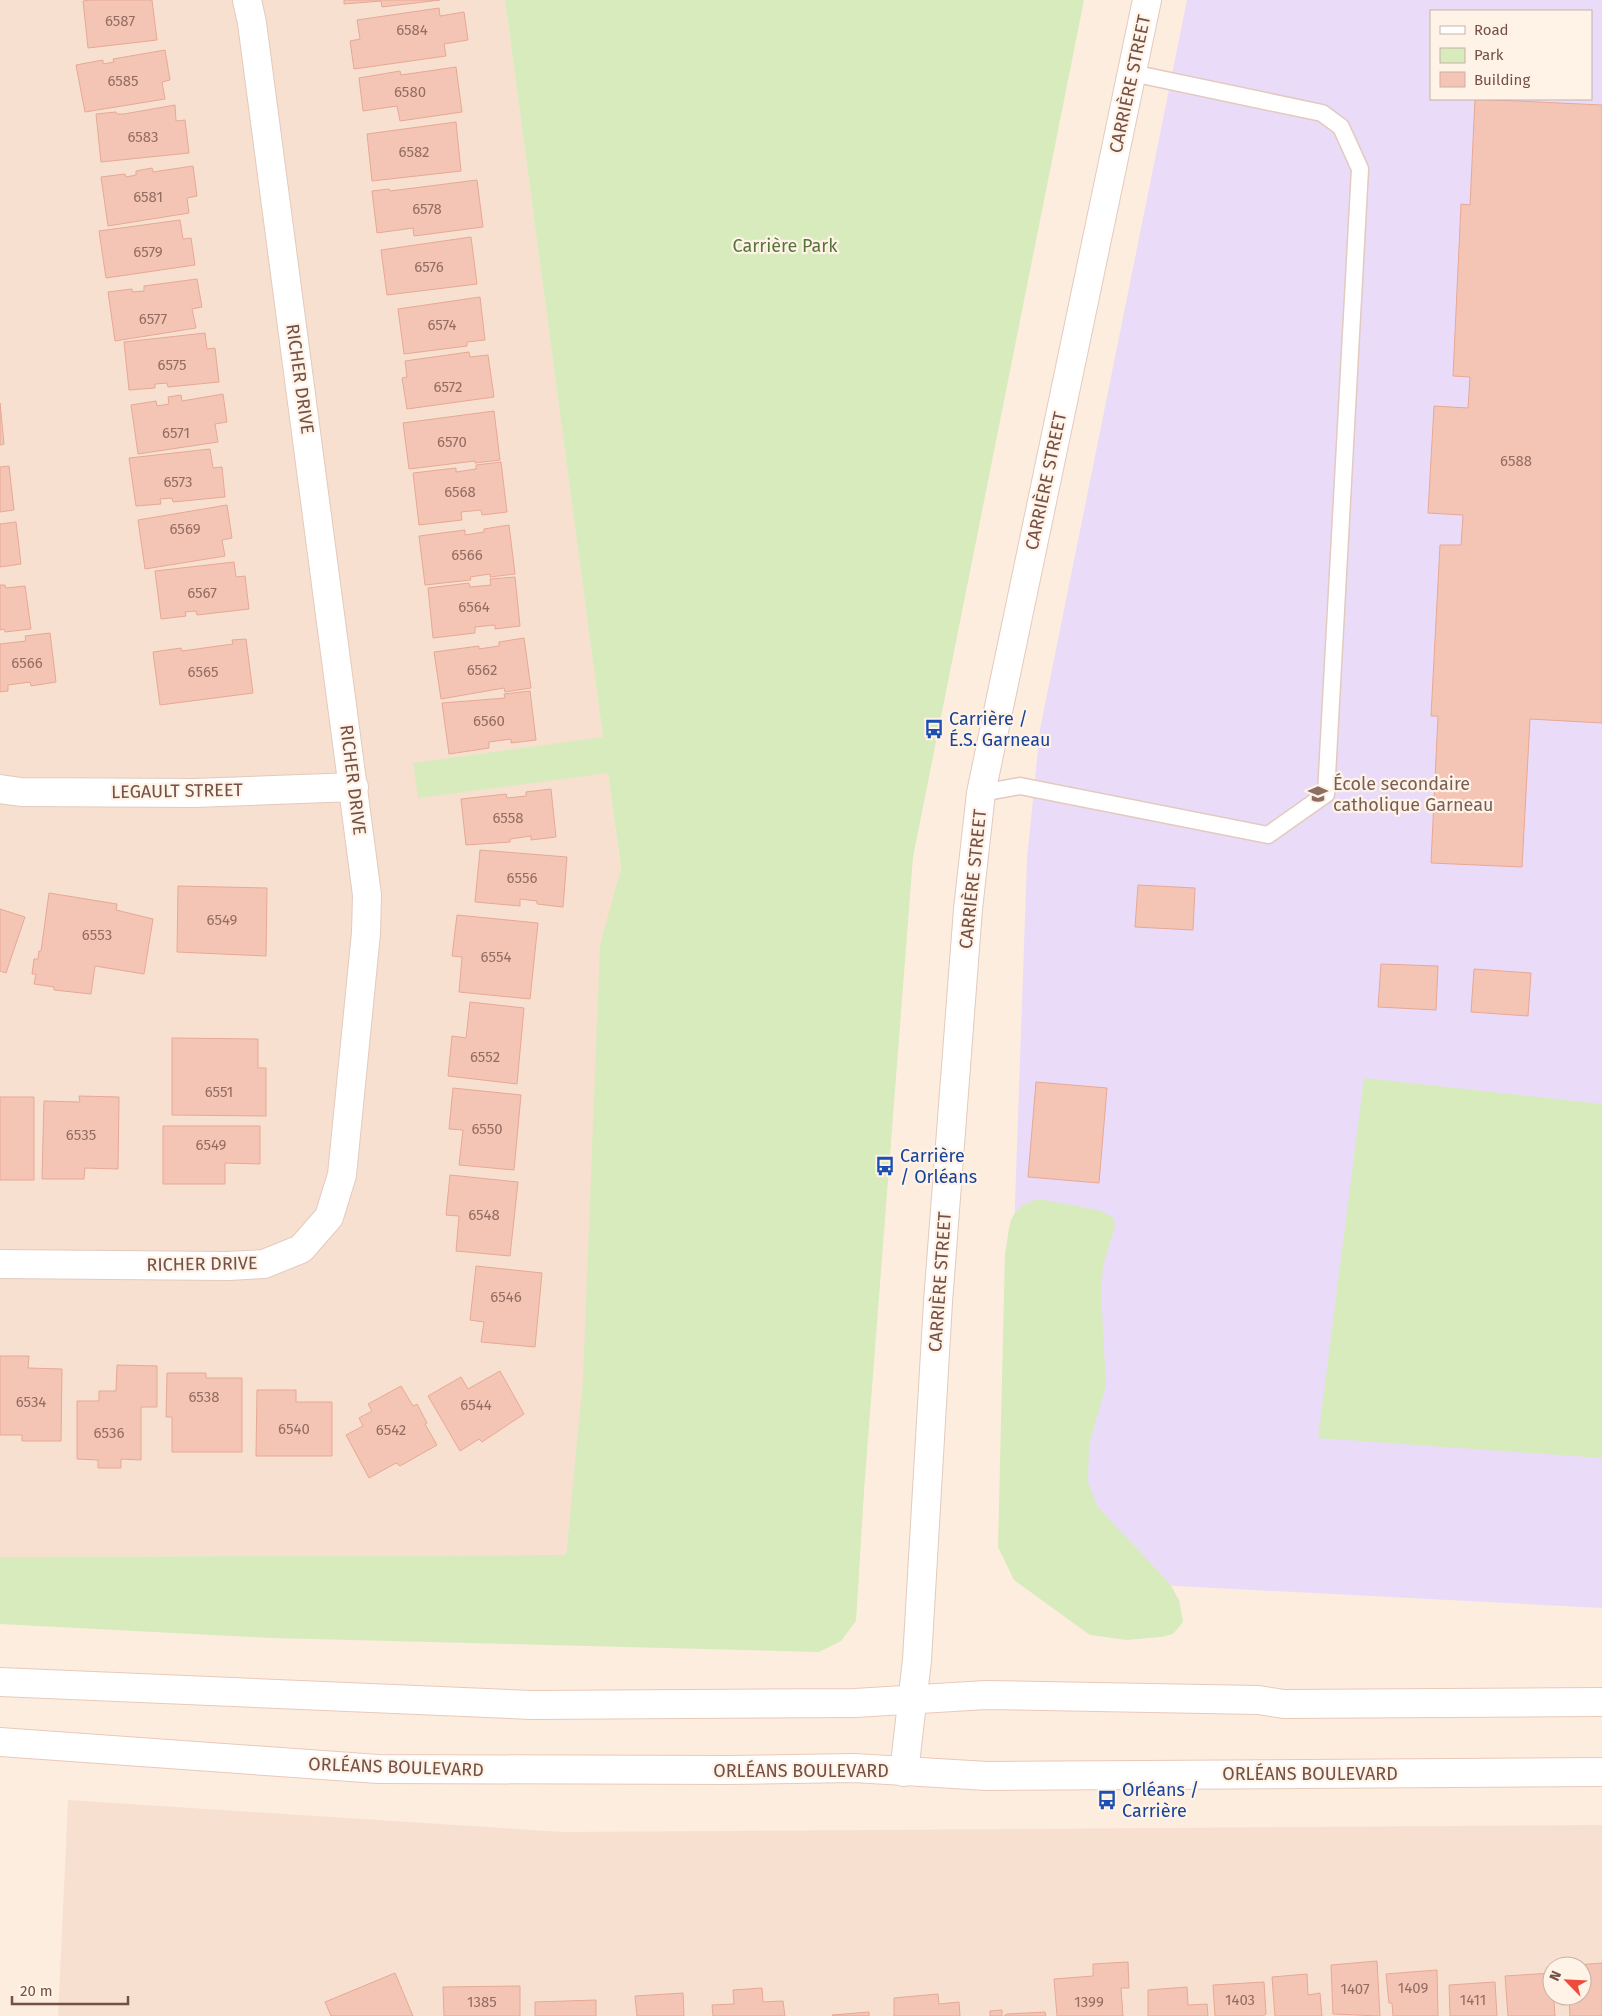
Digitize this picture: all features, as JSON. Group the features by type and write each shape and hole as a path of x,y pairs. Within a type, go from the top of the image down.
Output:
{"street":[{"name":"RICHER DRIVE","path":"0,1264 228,1266 264,1264 301,1249 329,1217 342,1175 366,933 367,895 247,0"},
{"name":"CARRIÈRE STREET","path":"904,1772 914,1699 938,1302 968,909 981,793 1147,0"},
{"name":"LEGAULT STREET","path":"0,789 21,792 194,793 354,787"},
{"path":"0,1682 532,1705 854,1704 986,1695 1258,1700 1284,1704 1602,1702"},
{"name":"ORLÉANS BOULEVARD","path":"0,1742 378,1769 728,1770 854,1768 987,1776 1602,1772"}],"lane":[{"path":"981,793 1020,786 1268,835 1326,794 1360,169 1341,127 1322,113 1132,72"}],"shaded area":[{"path":"0,0 505,0 629,931 566,1555 0,1557"},
{"name":"École secondaire catholique Garneau","path":"1187,0 1602,0 1602,1608 1079,1581 1005,1490 1027,858 1040,729"},
{"path":"68,1800 563,1832 1602,1825 1602,2016 58,2016"}],"green space":[{"name":"Carrière Park","path":"505,0 1084,0 913,857 864,1491 856,1621 841,1641 819,1652 271,1638 0,1624 0,1557 566,1555 583,1380 600,945 621,869 608,773 418,798 413,763 603,737"},
{"path":"1364,1078 1602,1104 1602,1458 1318,1438"},
{"path":"1039,1199 1098,1210 1113,1217 1115,1226 1103,1266 1101,1292 1106,1385 1089,1445 1088,1481 1097,1506 1170,1584 1179,1600 1183,1622 1173,1634 1127,1640 1090,1635 1014,1580 998,1547 1005,1253 1010,1226 1015,1212 1028,1203"}],"building":[{"path":"152,0 157,40 88,48 83,1"},
{"path":"344,0 440,0 382,7 381,1 344,4"},
{"path":"439,8 440,16 464,12 468,40 444,44 446,56 354,69 350,41 360,39 357,20"},
{"path":"165,50 170,80 162,82 165,99 85,112 76,65 103,60 103,64 114,62 113,59"},
{"path":"456,67 462,112 400,121 397,106 363,111 359,78 400,71 401,75"},
{"path":"1475,100 1602,105 1602,723 1530,719 1522,867 1431,863 1438,716 1431,716 1440,545 1461,545 1463,515 1428,513 1434,406 1468,408 1470,377 1453,376 1461,204 1470,205"},
{"path":"175,105 176,121 185,120 189,153 101,162 96,114 116,112 117,114 124,114"},
{"path":"456,122 461,171 372,181 367,134"},
{"path":"193,166 197,196 187,198 189,213 108,226 101,177 125,174 126,177 136,175 136,171 152,168 153,172"},
{"path":"477,180 483,227 414,236 413,228 377,233 372,191 389,189 390,191"},
{"path":"180,220 183,239 191,238 195,265 106,278 99,231"},
{"path":"471,237 477,284 387,295 381,250"},
{"path":"197,279 202,307 192,309 196,328 115,341 108,292 132,289 132,292 144,291 144,286"},
{"path":"480,297 485,340 467,342 467,346 404,354 398,309"},
{"path":"205,333 207,349 215,348 219,382 168,387 167,383 155,384 155,388 129,390 124,342"},
{"path":"469,352 470,357 488,355 494,397 407,409 402,378 407,377 405,361"},
{"path":"223,394 227,422 215,424 218,442 138,454 131,405 156,401 157,406 169,404 168,397 181,395 182,401"},
{"path":"0,403 4,444 0,445"},
{"path":"494,411 500,460 409,469 403,423"},
{"path":"210,449 213,468 222,467 225,497 173,502 172,498 160,499 161,504 136,506 129,458"},
{"path":"501,462 507,512 482,515 481,510 461,512 462,520 419,525 413,473 456,468 456,472 476,469 476,465"},
{"path":"9,466 14,510 0,512 0,467"},
{"path":"227,505 232,538 222,540 225,556 145,569 138,520"},
{"path":"16,522 21,564 0,567 0,524"},
{"path":"509,525 515,574 490,577 490,574 470,577 471,580 425,585 419,536 465,530 465,535 484,532 484,529"},
{"path":"234,562 236,577 245,576 249,609 197,615 196,611 185,612 186,616 161,619 155,571"},
{"path":"515,577 520,626 495,629 495,625 475,627 475,633 433,638 428,588 469,583 470,587 491,585 490,579"},
{"path":"0,585 5,585 6,588 25,586 31,629 5,632 4,629 0,630"},
{"path":"50,633 56,682 31,686 30,682 8,685 8,691 0,692 0,644 26,641 25,636"},
{"path":"524,638 531,688 505,692 504,688 441,699 434,652 479,646 479,649 499,646 499,642"},
{"path":"246,639 253,693 160,705 153,652 181,648 182,651 233,644 232,640"},
{"path":"530,691 536,740 511,743 511,739 489,742 489,748 449,754 442,703 505,698 504,694"},
{"path":"551,789 556,837 531,840 531,836 510,839 510,842 466,845 461,799 506,794 507,798 526,796 526,792"},
{"path":"480,850 567,857 563,907 537,904 537,901 520,899 520,906 475,902"},
{"path":"1138,885 1195,888 1193,930 1135,927"},
{"path":"178,886 267,888 266,956 177,952"},
{"path":"49,893 117,904 116,910 153,919 144,974 95,966 91,994 54,990 54,987 34,984 36,974 32,974 34,959 38,959 39,951 41,951"},
{"path":"0,909 25,917 6,973 0,971"},
{"path":"457,915 538,923 530,999 459,992 462,957 452,956"},
{"path":"1381,964 1438,966 1436,1010 1378,1007"},
{"path":"1474,969 1531,973 1528,1016 1471,1012"},
{"path":"470,1002 524,1008 517,1084 448,1076 452,1036 466,1038"},
{"path":"172,1038 258,1039 258,1068 266,1068 266,1116 172,1115"},
{"path":"1036,1082 1107,1088 1099,1183 1028,1177"},
{"path":"453,1088 521,1095 514,1170 459,1165 463,1130 449,1129"},
{"path":"79,1096 119,1097 118,1169 85,1168 84,1179 42,1179 44,1101 80,1102"},
{"path":"0,1097 34,1097 34,1180 0,1180"},
{"path":"163,1126 260,1126 260,1164 225,1163 225,1184 163,1184"},
{"path":"450,1175 518,1182 510,1256 456,1251 459,1216 446,1215"},
{"path":"476,1266 542,1273 535,1347 481,1342 484,1322 470,1320"},
{"path":"0,1356 29,1356 28,1368 62,1369 61,1441 22,1441 22,1435 0,1435"},
{"path":"117,1365 157,1366 157,1407 141,1407 141,1460 121,1459 121,1468 98,1468 98,1460 77,1459 77,1401 99,1401 99,1391 116,1391"},
{"path":"500,1371 524,1414 482,1442 479,1439 460,1451 428,1396 461,1377 468,1389"},
{"path":"167,1373 206,1373 206,1378 242,1378 242,1452 172,1452 172,1417 166,1417"},
{"path":"401,1386 413,1406 417,1404 427,1423 425,1424 437,1445 400,1466 396,1463 369,1478 346,1435 363,1426 359,1418 372,1411 368,1404"},
{"path":"257,1390 296,1390 296,1402 332,1402 332,1456 256,1456"},
{"path":"1377,1961 1380,2016 1333,2014 1331,1965"},
{"path":"1128,1962 1129,1988 1121,1988 1123,2016 1057,2016 1054,1979 1093,1976 1093,1964"},
{"path":"1602,1963 1602,2016 1570,2016 1570,2006 1592,2006 1592,1964"},
{"path":"1437,1970 1438,2016 1393,2016 1392,2003 1389,2003 1386,1974"},
{"path":"395,1973 413,2016 331,2016 325,2002"},
{"path":"1307,1974 1308,1995 1320,1993 1322,2016 1275,2016 1272,1977"},
{"path":"1542,1974 1542,2006 1554,2006 1555,2016 1508,2016 1505,1976"},
{"path":"1264,1982 1266,2014 1263,2016 1215,2016 1213,1985"},
{"path":"1495,1982 1497,2016 1450,2016 1449,1985"},
{"path":"520,1986 520,2016 444,2016 443,1987"},
{"path":"1187,1987 1188,2005 1207,2004 1208,2016 1148,2016 1148,1990"},
{"path":"762,1988 763,2002 783,2001 785,2016 713,2016 712,2005 734,2004 733,1990"},
{"path":"683,1993 684,2016 637,2016 635,1996"},
{"path":"938,1994 939,2004 959,2002 960,2016 894,2016 894,1998"},
{"path":"596,2000 596,2016 535,2016 535,2002"},
{"path":"1002,2010 1002,2016 990,2016 990,2011"},
{"path":"869,2012 869,2016 832,2015"},
{"path":"1045,2012 1046,2016 1004,2016 1007,2014"}],"place":[{"name":"Carrière / É.S. Garneau","path":"934,729"},
{"name":"École secondaire catholique Garneau","path":"1318,794"},
{"name":"Carrière / Orléans","path":"885,1166"},
{"name":"Orléans / Carrière","path":"1107,1800"}]}
